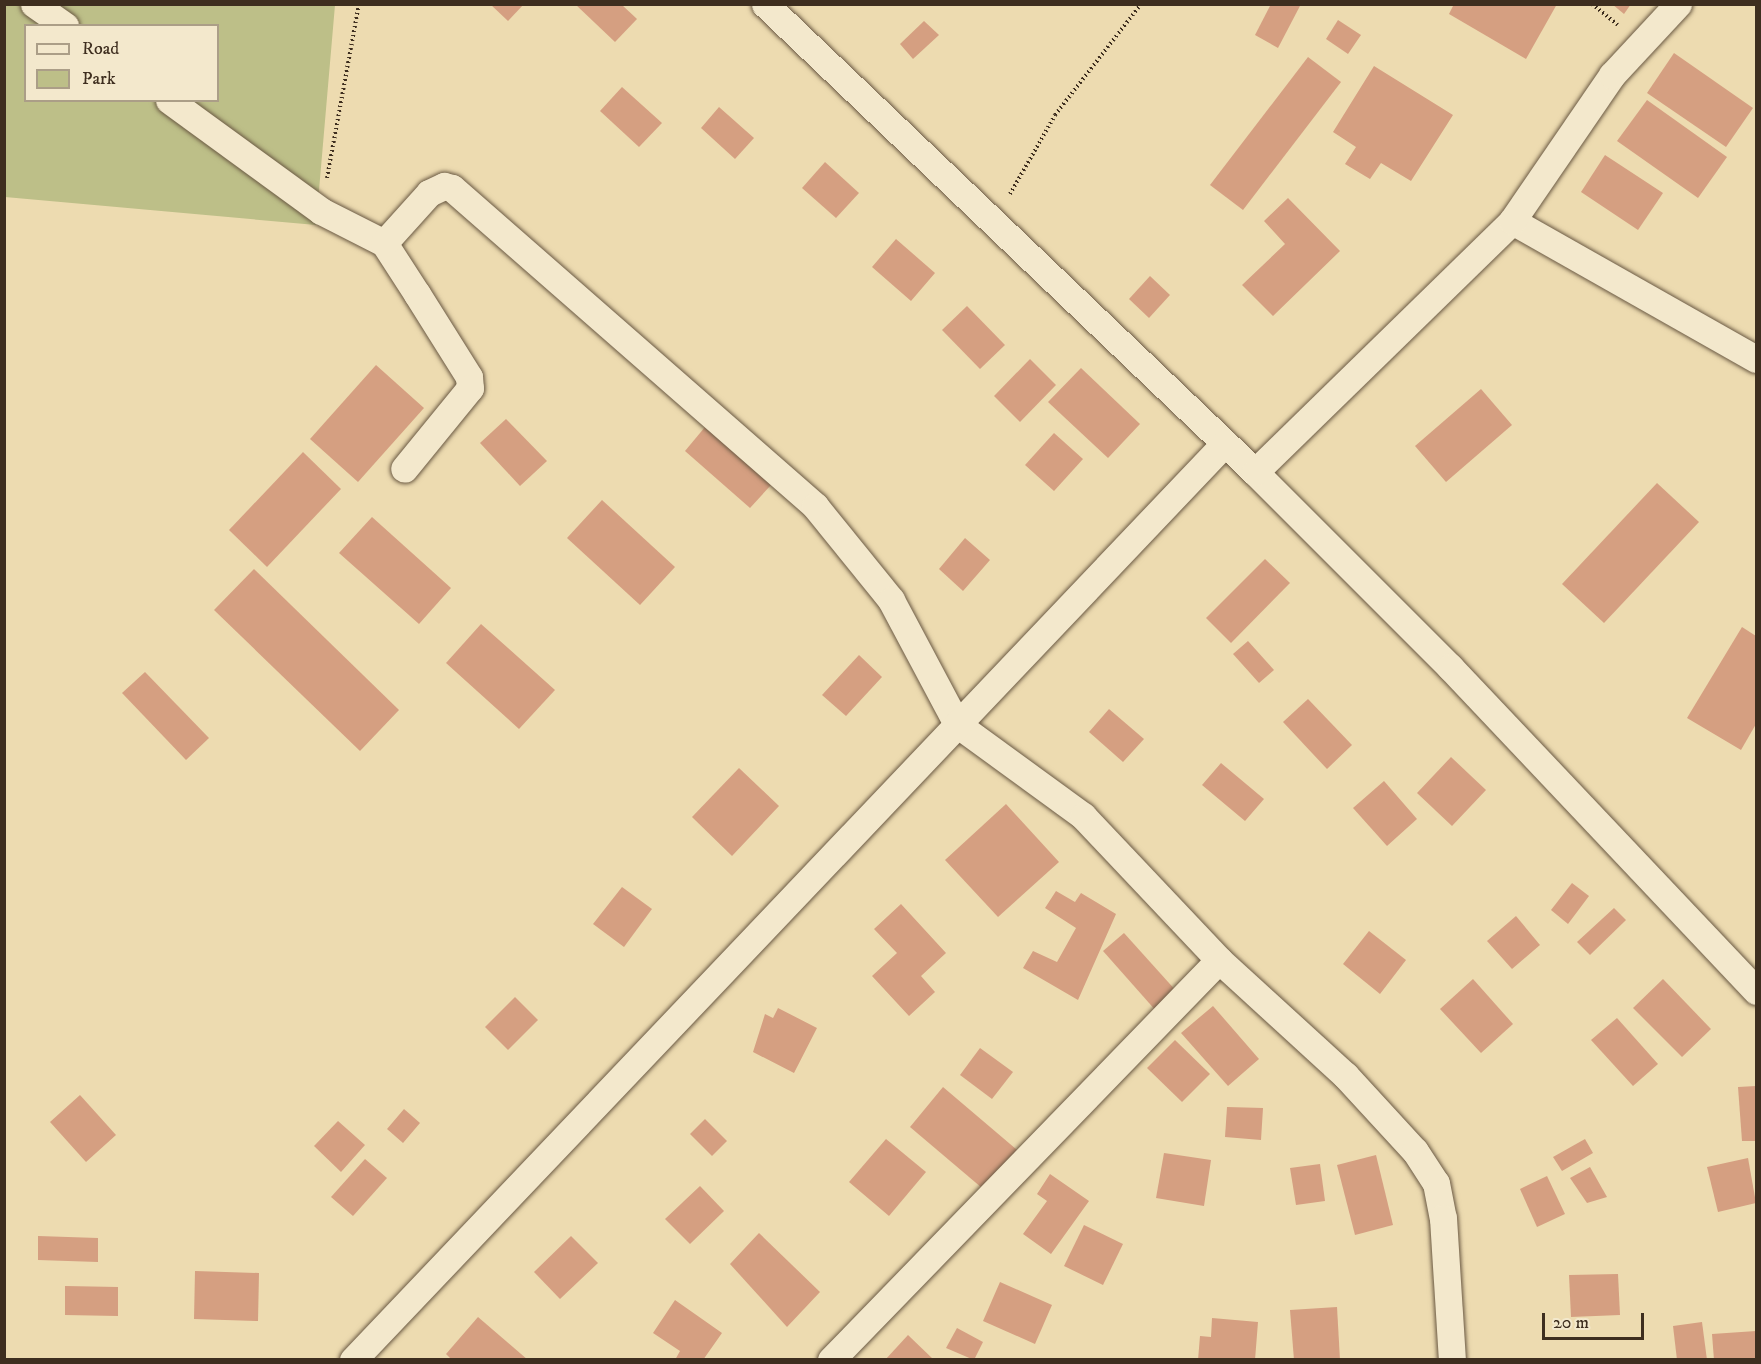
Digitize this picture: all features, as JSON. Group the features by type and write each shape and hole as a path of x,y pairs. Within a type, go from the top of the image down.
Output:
{"street":[{"path":"34,4 62,24"},
{"path":"765,4 1225,442 1458,675 1756,992"},
{"path":"1255,472 1512,221 1612,75 1678,4"},
{"path":"172,102 321,211 384,243 469,377 470,388 404,469"},
{"path":"384,243 435,187 461,195 815,506 891,600 957,724 1083,816 1219,960 1345,1075 1415,1151 1436,1183 1452,1359"},
{"path":"1512,221 1756,359"},
{"path":"353,1359 1225,442"},
{"path":"831,1359 1219,960"}],"path":[{"path":"321,211 359,4"},
{"path":"995,221 1055,115 1141,4"}],"green space":[{"path":"4,5 335,5 316,225 5,197"}],"building":[{"path":"490,4 524,4 508,21"},
{"path":"575,4 621,4 637,19 615,42"},
{"path":"1271,4 1301,4 1278,48 1255,35"},
{"path":"1454,4 1557,4 1526,59 1449,14"},
{"path":"1612,4 1631,4 1624,14"},
{"path":"1338,20 1361,35 1348,54 1326,39"},
{"path":"924,21 939,35 913,59 900,44"},
{"path":"1674,53 1753,108 1726,147 1647,93"},
{"path":"1308,57 1341,82 1243,210 1210,185"},
{"path":"1374,66 1453,115 1411,181 1381,163 1370,179 1345,164 1356,147 1333,132"},
{"path":"622,87 662,123 639,147 600,111"},
{"path":"1647,100 1727,157 1698,198 1617,141"},
{"path":"719,107 754,138 735,159 701,128"},
{"path":"1605,155 1663,193 1638,230 1581,192"},
{"path":"825,162 859,193 836,218 802,188"},
{"path":"1288,198 1340,251 1273,316 1242,285 1285,244 1264,221"},
{"path":"896,239 935,273 911,301 872,267"},
{"path":"1150,276 1170,295 1149,318 1129,299"},
{"path":"967,306 1005,345 980,369 942,330"},
{"path":"1030,359 1056,385 1020,422 994,396"},
{"path":"376,365 424,408 358,482 310,439"},
{"path":"1081,368 1140,424 1108,458 1048,402"},
{"path":"1481,389 1512,425 1446,482 1415,446"},
{"path":"506,419 547,461 520,486 480,443"},
{"path":"705,427 771,485 750,508 685,451"},
{"path":"1054,433 1083,459 1054,491 1025,465"},
{"path":"303,452 341,489 267,567 229,530"},
{"path":"1657,483 1699,522 1604,623 1562,584"},
{"path":"602,500 675,567 640,605 567,538"},
{"path":"372,517 451,588 419,624 339,553"},
{"path":"965,538 990,560 963,591 939,569"},
{"path":"1265,559 1290,583 1231,643 1206,618"},
{"path":"254,569 399,710 360,751 214,610"},
{"path":"481,624 555,690 519,729 446,663"},
{"path":"1742,627 1756,636 1756,724 1741,750 1687,718"},
{"path":"1248,641 1274,670 1259,683 1233,654"},
{"path":"859,655 882,677 846,716 822,695"},
{"path":"145,672 209,738 186,760 122,693"},
{"path":"1308,699 1352,745 1327,769 1283,722"},
{"path":"1109,709 1144,739 1123,762 1089,732"},
{"path":"1451,757 1486,790 1452,826 1417,793"},
{"path":"1221,763 1264,799 1245,821 1202,785"},
{"path":"739,768 779,806 732,856 692,817"},
{"path":"1384,781 1417,819 1387,846 1353,808"},
{"path":"1006,804 1059,862 998,917 945,860"},
{"path":"1572,883 1589,896 1568,924 1551,910"},
{"path":"622,887 652,909 624,947 593,924"},
{"path":"1056,891 1075,902 1081,893 1116,914 1078,1000 1023,968 1033,951 1057,962 1076,928 1045,908"},
{"path":"901,904 946,953 921,976 935,992 909,1016 872,976 897,953 874,929"},
{"path":"1614,908 1626,920 1590,955 1577,942"},
{"path":"1516,916 1540,945 1512,969 1487,941"},
{"path":"1369,931 1406,960 1380,994 1343,964"},
{"path":"1124,933 1178,993 1157,1012 1103,951"},
{"path":"1473,979 1513,1024 1481,1053 1440,1009"},
{"path":"1663,979 1711,1029 1682,1057 1633,1008"},
{"path":"515,997 538,1020 508,1050 485,1027"},
{"path":"1213,1006 1259,1059 1228,1086 1181,1033"},
{"path":"778,1008 817,1028 794,1073 753,1052 765,1014 773,1018"},
{"path":"1617,1018 1658,1064 1633,1086 1591,1040"},
{"path":"1175,1040 1210,1074 1182,1102 1147,1068"},
{"path":"980,1048 1013,1072 992,1099 960,1075"},
{"path":"1756,1086 1756,1141 1742,1141 1738,1087"},
{"path":"943,1087 1029,1160 995,1199 910,1127"},
{"path":"80,1095 116,1135 86,1162 50,1122"},
{"path":"1227,1107 1263,1108 1261,1140 1225,1137"},
{"path":"404,1109 420,1123 403,1143 387,1129"},
{"path":"705,1119 727,1141 712,1156 690,1134"},
{"path":"338,1121 365,1145 341,1172 314,1146"},
{"path":"886,1139 926,1172 889,1216 849,1182"},
{"path":"1585,1139 1593,1153 1562,1171 1553,1157"},
{"path":"1164,1153 1211,1160 1204,1206 1156,1198"},
{"path":"1376,1155 1393,1225 1355,1235 1337,1165"},
{"path":"1748,1158 1756,1203 1718,1212 1707,1167"},
{"path":"365,1159 387,1178 353,1216 331,1197"},
{"path":"1320,1164 1325,1201 1296,1205 1290,1168"},
{"path":"1590,1167 1607,1197 1587,1203 1570,1178"},
{"path":"1050,1174 1089,1201 1051,1254 1023,1234 1047,1201 1037,1194"},
{"path":"1547,1176 1565,1214 1537,1227 1520,1189"},
{"path":"700,1186 724,1211 690,1244 665,1219"},
{"path":"1084,1225 1123,1244 1103,1285 1064,1266"},
{"path":"759,1233 820,1292 787,1327 730,1264"},
{"path":"38,1236 98,1238 98,1262 38,1260"},
{"path":"571,1236 598,1263 560,1299 534,1272"},
{"path":"195,1271 259,1273 258,1321 194,1319"},
{"path":"1618,1274 1620,1315 1571,1317 1569,1275"},
{"path":"1000,1282 1052,1305 1035,1344 983,1321"},
{"path":"65,1286 118,1287 118,1316 65,1315"},
{"path":"675,1300 722,1333 703,1360 675,1360 680,1351 653,1333"},
{"path":"1337,1307 1340,1360 1294,1360 1290,1310"},
{"path":"478,1317 528,1360 452,1360 446,1354"},
{"path":"1212,1318 1258,1322 1255,1360 1198,1360 1200,1336 1211,1337"},
{"path":"1702,1322 1707,1360 1677,1360 1673,1326"},
{"path":"957,1328 983,1342 974,1360 946,1348"},
{"path":"1756,1331 1756,1360 1714,1360 1712,1334"},
{"path":"908,1335 934,1360 885,1360"}]}
